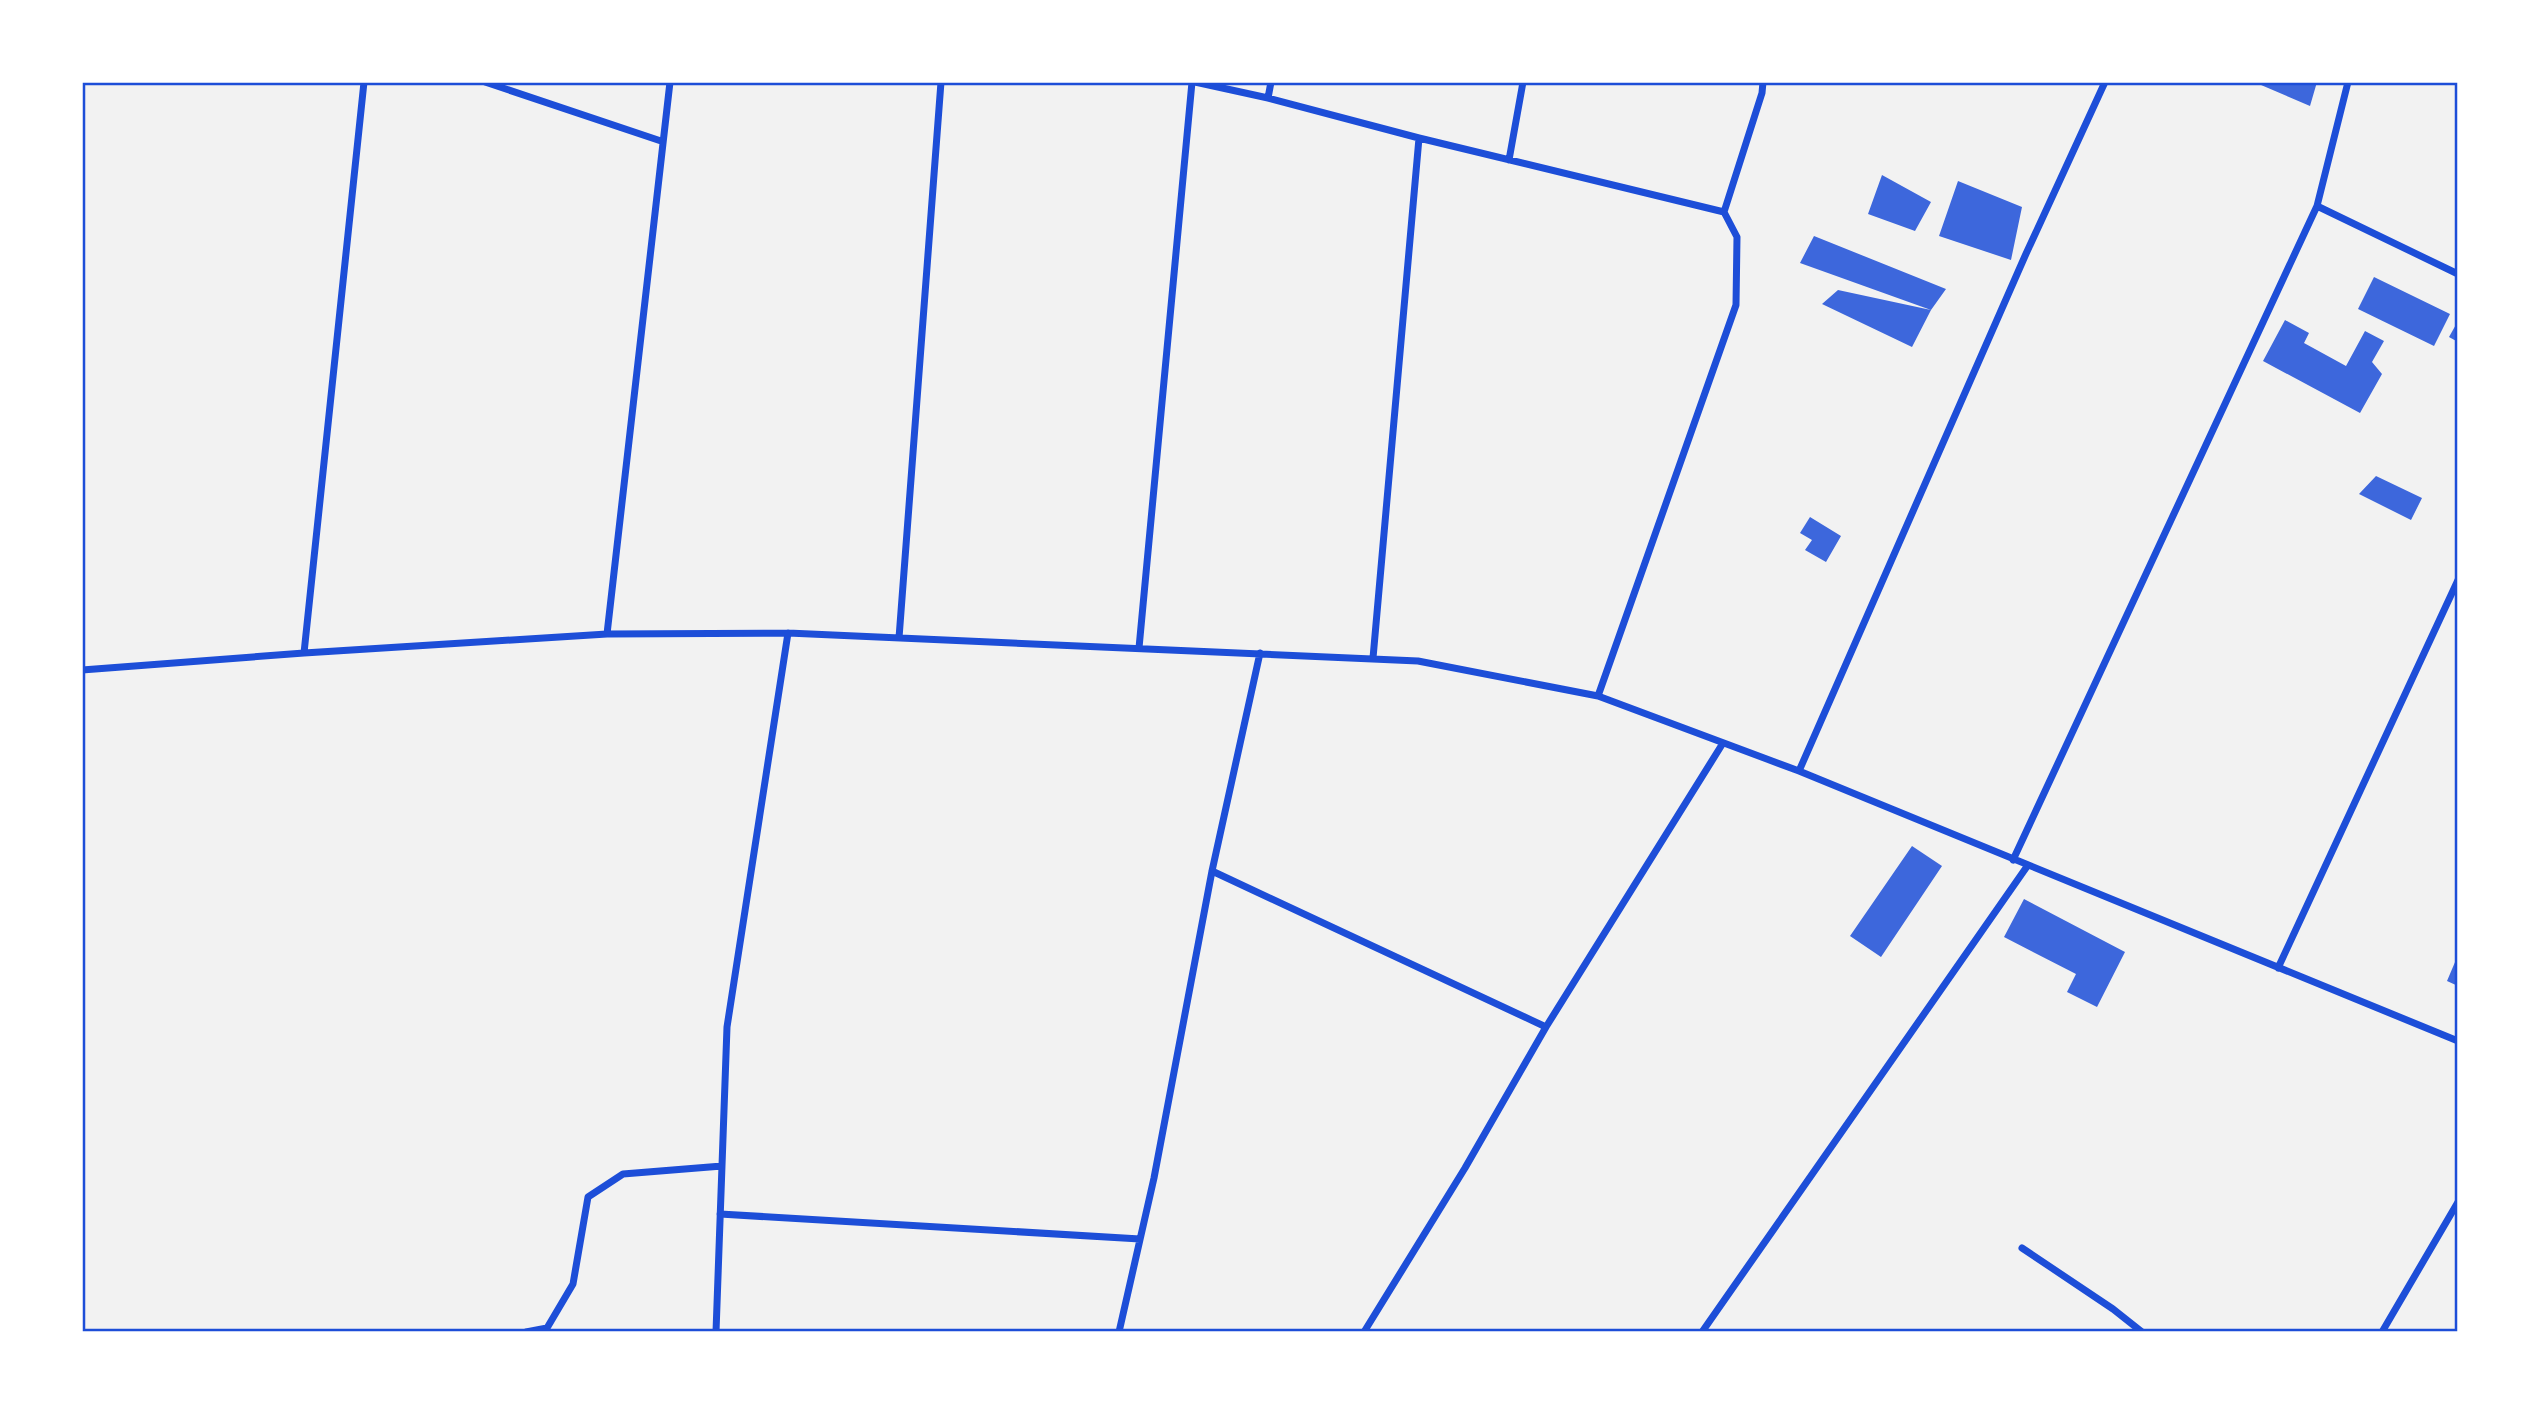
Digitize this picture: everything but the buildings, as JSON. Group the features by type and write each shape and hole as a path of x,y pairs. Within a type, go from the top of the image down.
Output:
{"street":[{"path":"304,653 364,82"},
{"path":"485,82 661,141"},
{"path":"607,634 661,141 670,82"},
{"path":"899,638 941,82"},
{"path":"1139,648 1193,82 1268,98 1419,138 1724,212"},
{"path":"1268,98 1271,82"},
{"path":"1509,160 1523,82"},
{"path":"1598,696 1736,305 1737,237 1724,212 1762,93 1763,82"},
{"path":"1799,771 2025,256 2105,82"},
{"path":"2013,860 2317,206 2348,82"},
{"path":"1373,658 1419,138"},
{"path":"2317,206 2458,274"},
{"path":"2278,968 2458,580"},
{"path":"82,670 607,634 788,633 1418,661 1598,696 1799,771 2458,1041"},
{"path":"716,1332 727,1027 788,633"},
{"path":"1119,1332 1140,1240 1212,871 1260,653"},
{"path":"1364,1332 1465,1168 1546,1027 1723,743"},
{"path":"1702,1332 2028,865"},
{"path":"1212,871 1546,1027"},
{"path":"526,1332 547,1328 573,1284 588,1197 623,1174 722,1166"},
{"path":"2382,1332 2458,1202"},
{"path":"720,1214 1140,1240"},
{"path":"2022,1248 2113,1309 2142,1332"}]}
